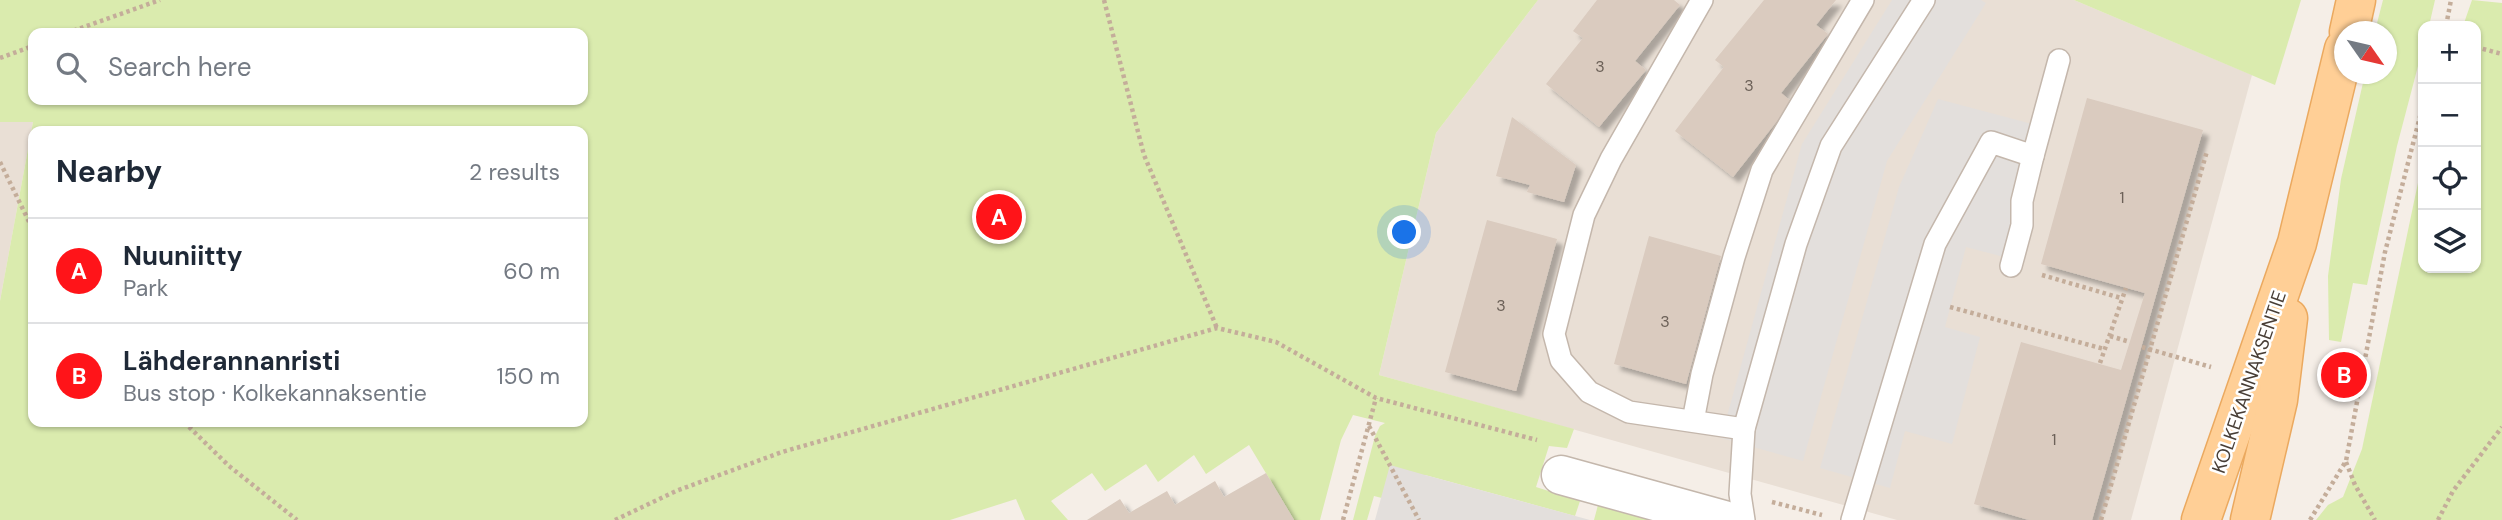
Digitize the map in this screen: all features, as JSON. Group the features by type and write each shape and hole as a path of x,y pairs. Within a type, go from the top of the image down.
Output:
{"main road":[{"path":"2352,21 2357,0"},
{"name":"KOLKEKANNAKSENTIE","path":"2201,520 2297,243 2336,84"},
{"name":"KOLKEKANNAKSENTIE","path":"2250,520 2278,400 2297,243"}],"street":[{"path":"1561,475 1724,520"}],"lane":[{"path":"1702,0 1611,159 1584,215 1554,334 1562,360 1590,392 1629,412 1744,429"},
{"path":"1693,421 1702,374 1734,257 1762,170 1863,0"},
{"path":"1744,520 1740,494 1744,429 1796,243 1831,146 1924,0"},
{"path":"2011,266 2022,225 2022,201 2032,156 2059,60"},
{"path":"1853,520 1935,244 1991,142 2032,156"}],"path":[{"path":"82,28 160,0"},
{"path":"1104,0 1144,155 1217,328"},
{"path":"2447,21 2451,0"},
{"path":"0,58 28,48"},
{"path":"2481,48 2502,54"},
{"path":"2310,520 2346,461 2385,252 2418,124"},
{"path":"2101,520 2207,150"},
{"path":"0,162 28,220"},
{"path":"2100,363 2126,288"},
{"path":"1919,299 2104,349"},
{"path":"615,520 676,491 782,452 1217,328 1276,342 1376,398 1343,520"},
{"path":"2110,336 2130,342"},
{"path":"2142,347 2218,369"},
{"path":"1369,425 1419,520"},
{"path":"189,427 229,466 297,520"},
{"path":"2438,520 2453,491 2502,427"},
{"path":"2346,461 2355,485 2375,520"}],"shaded area":[{"path":"1538,0 2074,0 2252,75 2131,520 1897,520 1379,375 1436,133"},
{"path":"1892,0 1981,0 1986,3 1887,161 1803,461 1721,438 1802,144"},
{"path":"1938,99 2036,125 2004,257 1966,247 1945,327 1980,337 1952,444 1905,431 1890,488 1820,468 1899,187"},
{"path":"0,122 33,122 32,126 28,126 28,149 0,301"},
{"path":"1390,465 1425,475 1590,520 1375,520"}],"green space":[{"path":"0,0 1538,0 1436,133 1379,375 1574,429 1567,448 1549,446 1536,487 1580,501 1575,516 1425,475 1405,504 1374,496 1367,520 1353,520 1375,436 1380,426 1385,423 1353,415 1341,440 1320,520 1294,520 1249,445 1206,474 1194,455 1158,482 1146,464 1105,491 1092,473 1051,501 1068,520 1025,520 1016,499 950,520 0,520 0,301 28,149 28,427 588,427 588,126 32,126 33,122 0,122"},
{"path":"2074,0 2301,0 2275,85"},
{"path":"2383,0 2435,0 2430,21 2418,21 2418,66 2397,146 2367,285 2353,283 2341,342 2329,340 2328,276 2341,179 2363,84 2397,84 2397,21 2378,21"},
{"path":"2472,0 2502,3 2502,520 2316,520 2328,505 2343,497 2362,449 2418,183 2418,273 2481,273 2481,21 2465,21"},
{"path":"1598,505 1651,520 1594,520"}],"building":[{"path":"1597,0 1674,0 1680,5 1635,61 1646,70 1599,127 1546,84 1583,38 1573,31"},
{"path":"1764,0 1836,0 1816,25 1828,34 1781,93 1792,102 1733,177 1675,131 1724,67 1715,60"},
{"path":"2087,98 2203,130 2092,520 2029,520 1974,504 2021,342 2121,370 2145,293 2041,264"},
{"path":"1512,117 1576,165 1564,202 1527,192 1530,185 1496,176"},
{"path":"1487,220 1557,239 1516,391 1445,372"},
{"path":"1649,236 1721,256 1686,384 1614,364"},
{"path":"2340,362 2351,363 2347,389 2335,387"},
{"path":"1266,473 1294,520 1087,520 1120,499 1129,513 1167,491 1175,505 1215,481 1224,497"}],"place":[{"name":"Nuuniitty","path":"999,217"},
{"name":"Lähderannanristi","path":"2344,375"}]}
